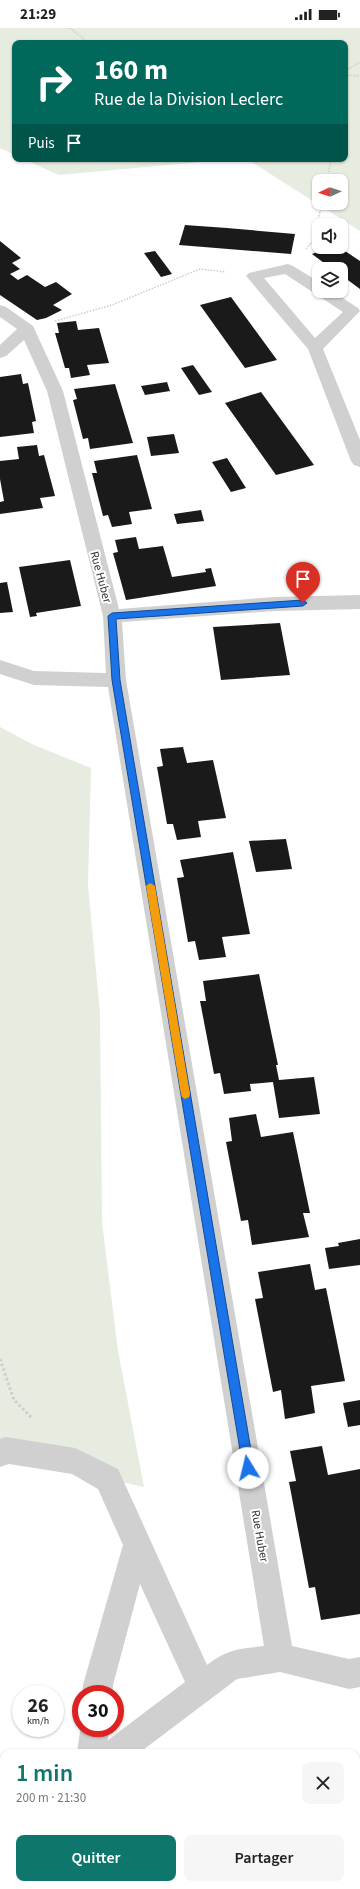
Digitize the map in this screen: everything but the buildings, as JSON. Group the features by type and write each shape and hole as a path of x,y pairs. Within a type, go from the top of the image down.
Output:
{"street":[{"path":"312,284 288,268 254,276 315,348 360,461"},
{"path":"315,348 352,311 332,298"},
{"path":"0,310 27,329 0,353"},
{"name":"Rue Huber","path":"27,329 55,391 112,616 116,680 280,1658"},
{"path":"112,616 275,604 360,602"},
{"path":"0,668 34,678 116,680"},
{"path":"0,1454 6,1450 76,1461 108,1479 202,1687"},
{"path":"98,1685 137,1546"},
{"path":"120,1749 230,1665 280,1658 349,1674 360,1672"},
{"path":"92,1749 93,1737"}],"path":[{"path":"70,28 84,40"},
{"path":"348,69 360,62"},
{"path":"348,75 360,76"},
{"path":"328,174 330,162"},
{"path":"288,268 313,241 320,210"},
{"path":"27,329 112,304 200,269 254,276"},
{"path":"0,1359 14,1400 36,1422"}],"shaded area":[{"path":"0,28 360,28 360,231 348,223 348,218 340,218 327,210 348,210 348,174 312,174 312,200 252,162 348,162 348,40 12,40 12,154 0,148"},
{"path":"30,162 200,162 59,175"},
{"path":"0,727 34,745 91,768 88,885 100,1013 102,1222 118,1351 144,1487 0,1454"}],"slow traffic":[{"path":"150,886 185,1094"}],"route":[{"path":"248,1468 116,680 112,616 303,603"}]}
